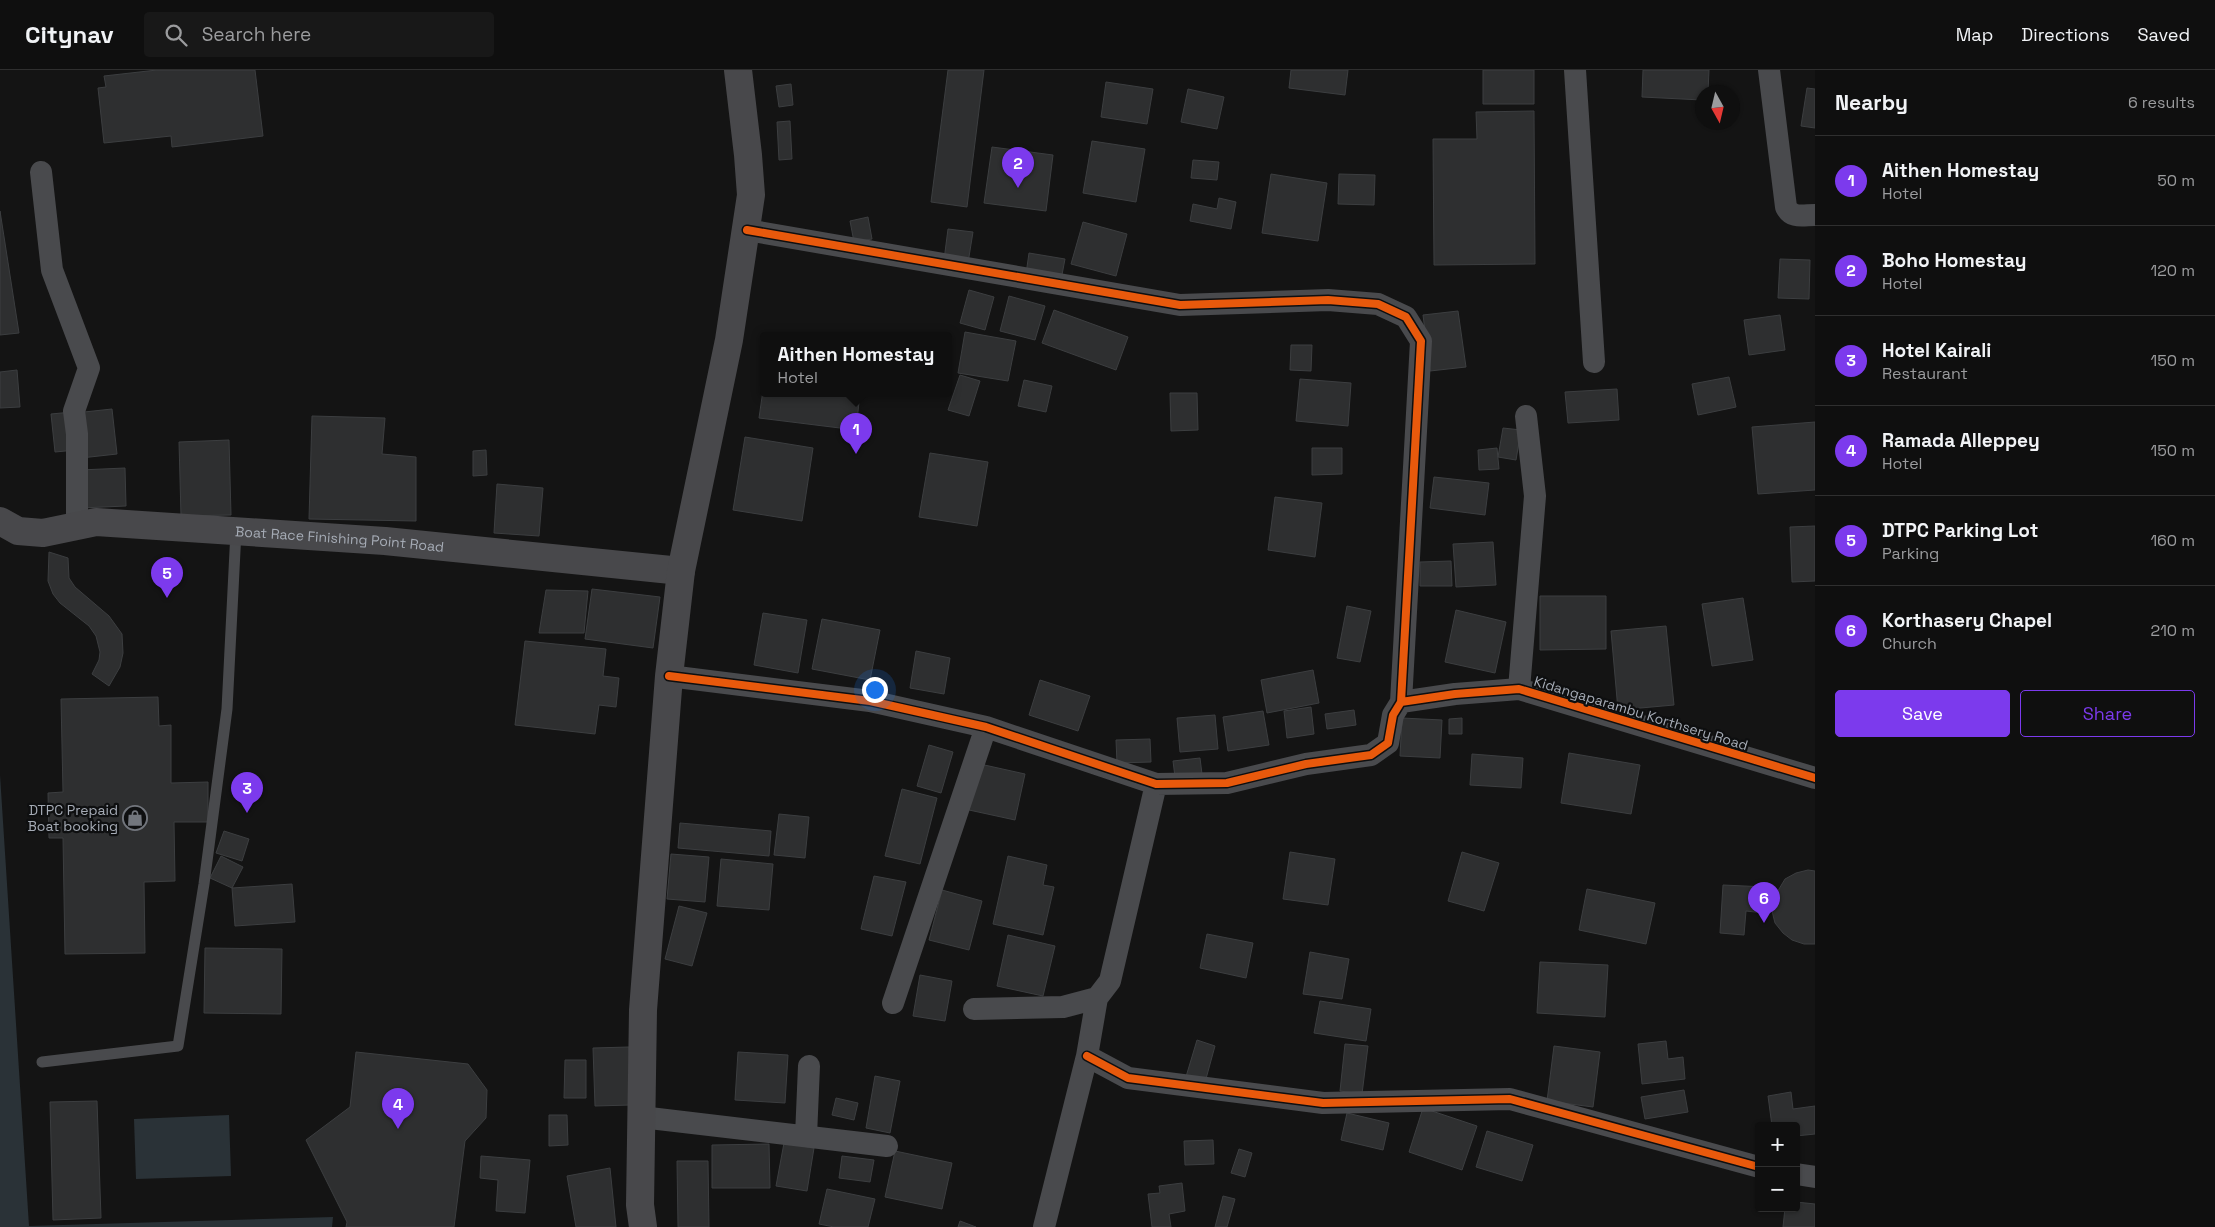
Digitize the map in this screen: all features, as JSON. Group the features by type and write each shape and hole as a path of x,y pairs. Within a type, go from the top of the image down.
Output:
{"main road":[{"path":"642,1227 640,1206 643,1000 669,676 681,571 728,340 747,230 751,195 738,70"},
{"name":"Boat Race Finishing Point Road","path":"0,522 18,531 43,533 96,522 385,541 681,571"}],"street":[{"path":"1575,70 1594,362"},
{"path":"1768,70 1786,207 1789,214 1793,216 1815,215"},
{"path":"41,172 52,270 89,368 74,411 77,526"},
{"path":"669,676 870,701 986,727 1156,784 1227,783 1306,764 1371,755 1388,743 1393,716 1401,702 1421,341 1406,317 1378,304 1328,300 1180,305 747,230"},
{"path":"1520,689 1535,496 1526,416"},
{"name":"Kidangaparambu Korthsery Road","path":"1401,702 1455,694 1520,689 1815,778"},
{"path":"893,1002 986,727"},
{"path":"1044,1227 1087,1056 1097,998 1110,981 1156,784"},
{"path":"974,1009 1063,1007 1097,998"},
{"path":"1087,1056 1128,1078 1323,1103 1510,1099 1755,1165"},
{"path":"806,1136 809,1066"},
{"path":"641,1117 887,1146"},
{"path":"1800,1175 1815,1178"}],"lane":[{"path":"42,1062 178,1046 204,884 227,709 236,531"}],"shaded area":[{"path":"0,775 29,1226 333,1217 332,1227 0,1227"},
{"path":"229,1115 231,1176 136,1179 134,1119"}],"building":[{"path":"157,70 255,70 263,136 172,147 171,136 104,143 98,88 106,87 104,76"},
{"path":"948,70 984,70 967,207 931,202"},
{"path":"1291,70 1348,70 1345,95 1289,88"},
{"path":"1483,70 1534,70 1534,104 1483,104"},
{"path":"1643,70 1709,70 1708,85 1695,85 1695,100 1642,97"},
{"path":"1106,82 1153,89 1147,124 1101,117"},
{"path":"791,84 793,105 779,107 776,86"},
{"path":"1807,88 1815,89 1815,128 1801,126"},
{"path":"1188,89 1224,97 1217,129 1181,122"},
{"path":"1534,111 1535,264 1434,265 1433,139 1477,139 1476,112"},
{"path":"790,121 792,159 779,160 777,122"},
{"path":"1092,141 1145,149 1136,202 1083,193"},
{"path":"992,147 1053,155 1046,211 984,203"},
{"path":"1193,160 1219,162 1217,180 1191,178"},
{"path":"1271,174 1327,183 1318,241 1262,233"},
{"path":"1339,174 1375,175 1374,205 1338,204"},
{"path":"1219,198 1236,202 1231,229 1190,221 1193,204 1217,209"},
{"path":"0,211 19,333 0,335"},
{"path":"868,217 872,239 854,242 850,221"},
{"path":"1083,222 1127,234 1116,276 1071,264"},
{"path":"948,229 973,232 968,263 944,260"},
{"path":"1029,253 1065,259 1061,280 1026,274"},
{"path":"1780,259 1810,260 1809,299 1778,298"},
{"path":"969,290 994,297 985,330 960,323"},
{"path":"1009,296 1045,306 1035,340 1000,331"},
{"path":"1054,310 1128,337 1116,370 1042,343"},
{"path":"1458,311 1466,367 1430,371 1423,315"},
{"path":"1780,315 1785,350 1749,355 1744,320"},
{"path":"965,332 1016,341 1008,381 958,373"},
{"path":"1291,345 1312,345 1311,371 1290,370"},
{"path":"17,370 20,407 0,408 0,372"},
{"path":"960,375 980,381 969,416 948,410"},
{"path":"1729,377 1736,407 1698,415 1692,384"},
{"path":"1300,379 1351,383 1348,426 1296,421"},
{"path":"1024,380 1052,386 1046,412 1018,406"},
{"path":"1617,389 1619,420 1568,423 1565,392"},
{"path":"1170,393 1197,393 1198,430 1171,431"},
{"path":"762,397 860,397 856,430 759,418"},
{"path":"112,409 117,454 81,458 75,413"},
{"path":"72,412 76,450 55,452 51,414"},
{"path":"312,416 385,418 382,454 416,457 416,521 309,519"},
{"path":"1815,422 1815,490 1758,494 1752,427"},
{"path":"1503,428 1521,430 1516,460 1498,457"},
{"path":"745,437 813,448 802,521 733,510"},
{"path":"229,440 231,515 181,516 179,442"},
{"path":"1312,448 1342,448 1342,474 1312,475"},
{"path":"1497,448 1499,469 1479,470 1478,450"},
{"path":"486,450 487,475 473,476 473,451"},
{"path":"930,453 988,462 977,526 919,517"},
{"path":"125,468 126,506 81,508 80,470"},
{"path":"1434,477 1489,483 1485,515 1430,508"},
{"path":"497,484 543,488 539,536 494,533"},
{"path":"1275,497 1322,503 1315,557 1268,550"},
{"path":"1815,526 1815,581 1792,582 1790,527"},
{"path":"1493,542 1496,585 1456,587 1453,544"},
{"path":"49,552 68,558 69,578 75,587 109,616 122,634 123,653 120,667 109,686 92,674 99,660 100,652 96,636 89,626 60,603 53,594 48,581"},
{"path":"1451,561 1452,586 1420,586 1420,562"},
{"path":"592,589 660,597 653,648 585,639"},
{"path":"546,590 588,591 584,633 539,633"},
{"path":"1540,596 1606,596 1606,649 1540,650"},
{"path":"1743,598 1753,660 1712,666 1702,604"},
{"path":"1347,606 1371,611 1360,662 1337,658"},
{"path":"1456,610 1506,622 1495,673 1445,662"},
{"path":"763,613 807,620 798,673 754,665"},
{"path":"822,619 880,630 870,680 812,669"},
{"path":"1666,626 1674,705 1618,710 1611,631"},
{"path":"525,641 606,649 603,676 619,678 616,707 599,705 595,734 515,725"},
{"path":"916,651 950,658 944,694 910,688"},
{"path":"1313,670 1319,703 1267,713 1261,680"},
{"path":"1040,680 1090,696 1078,731 1029,715"},
{"path":"158,697 159,726 171,725 171,783 208,782 208,822 174,822 175,881 144,882 145,953 65,954 63,838 49,838 48,793 63,792 61,699"},
{"path":"1311,707 1314,734 1287,738 1284,711"},
{"path":"1354,710 1356,725 1327,729 1325,714"},
{"path":"1263,711 1269,745 1228,751 1223,717"},
{"path":"1215,715 1218,749 1180,752 1177,718"},
{"path":"1402,718 1442,720 1440,758 1400,756"},
{"path":"1462,718 1462,734 1449,734 1449,719"},
{"path":"1150,739 1151,762 1117,763 1116,740"},
{"path":"929,745 953,752 941,793 917,786"},
{"path":"1569,753 1640,765 1631,814 1561,803"},
{"path":"1472,754 1523,758 1521,788 1470,785"},
{"path":"1200,758 1202,774 1175,777 1173,761"},
{"path":"980,764 1025,774 1015,820 969,810"},
{"path":"902,789 937,798 920,864 885,856"},
{"path":"779,814 809,817 805,858 774,855"},
{"path":"680,823 771,831 769,856 678,848"},
{"path":"224,831 249,839 242,861 216,853"},
{"path":"1290,852 1335,859 1328,905 1283,899"},
{"path":"1462,852 1499,863 1484,911 1448,901"},
{"path":"671,854 709,857 705,902 667,899"},
{"path":"221,856 243,867 232,888 210,878"},
{"path":"1008,856 1047,865 1043,885 1054,887 1043,935 993,924"},
{"path":"721,859 773,864 769,910 717,906"},
{"path":"1808,870 1815,871 1815,944 1804,944 1792,940 1775,923 1772,911 1773,899 1785,879 1796,873"},
{"path":"874,876 906,882 892,936 861,929"},
{"path":"292,884 295,922 235,926 232,888"},
{"path":"1723,885 1766,887 1764,913 1746,911 1744,935 1720,933"},
{"path":"1587,889 1655,903 1646,944 1579,930"},
{"path":"942,890 982,901 969,950 929,940"},
{"path":"679,906 707,913 692,966 665,959"},
{"path":"1207,934 1253,943 1246,978 1200,968"},
{"path":"1008,935 1055,946 1043,996 997,986"},
{"path":"205,948 282,949 281,1014 204,1013"},
{"path":"1310,952 1349,959 1342,999 1303,994"},
{"path":"1540,962 1608,965 1605,1017 1537,1013"},
{"path":"920,975 952,981 945,1021 913,1016"},
{"path":"1320,1001 1371,1009 1366,1041 1314,1033"},
{"path":"1197,1040 1215,1046 1204,1086 1185,1080"},
{"path":"1666,1041 1668,1059 1683,1057 1685,1079 1642,1084 1638,1044"},
{"path":"1345,1044 1368,1046 1362,1094 1340,1091"},
{"path":"1554,1046 1600,1052 1593,1107 1547,1101"},
{"path":"629,1047 631,1105 595,1106 593,1048"},
{"path":"356,1052 468,1064 487,1090 486,1118 465,1141 454,1227 346,1227 347,1222 306,1140 350,1107"},
{"path":"738,1052 788,1055 785,1103 735,1100"},
{"path":"565,1060 586,1060 586,1098 564,1098"},
{"path":"875,1076 900,1081 890,1133 866,1128"},
{"path":"1684,1090 1688,1112 1645,1119 1641,1097"},
{"path":"1791,1092 1793,1109 1815,1106 1815,1134 1800,1136 1800,1122 1771,1122 1768,1096"},
{"path":"836,1098 858,1103 854,1120 832,1115"},
{"path":"97,1101 101,1218 53,1220 50,1102"},
{"path":"1423,1108 1477,1126 1462,1170 1409,1152"},
{"path":"1347,1113 1389,1123 1383,1150 1341,1140"},
{"path":"549,1115 567,1115 568,1145 549,1146"},
{"path":"1487,1131 1533,1145 1522,1181 1476,1167"},
{"path":"1213,1140 1214,1164 1185,1165 1184,1141"},
{"path":"784,1143 814,1148 807,1191 776,1186"},
{"path":"769,1144 770,1188 712,1188 712,1145"},
{"path":"1239,1149 1252,1153 1245,1177 1231,1173"},
{"path":"895,1151 952,1163 942,1209 885,1197"},
{"path":"481,1156 530,1160 525,1213 496,1211 498,1180 480,1178"},
{"path":"842,1156 874,1160 870,1182 839,1178"},
{"path":"677,1161 708,1161 709,1227 678,1227"},
{"path":"610,1168 616,1227 576,1227 567,1176"},
{"path":"1182,1183 1185,1211 1169,1214 1171,1227 1152,1227 1148,1194 1160,1193 1159,1186"},
{"path":"827,1189 875,1199 868,1227 834,1227 819,1224"},
{"path":"1223,1196 1235,1199 1227,1227 1215,1227"},
{"path":"1800,1202 1815,1204 1815,1227 1783,1227 1785,1212 1800,1212"},
{"path":"960,1221 976,1227 958,1227"}],"cycle path":[{"path":"747,230 1180,305 1328,300 1378,304 1406,317 1421,341 1401,702"},
{"path":"669,676 870,701 986,727 1156,784 1227,783 1306,764 1371,755 1388,743 1393,715 1401,702 1455,694 1519,689 1815,778"},
{"path":"1087,1056 1128,1078 1323,1103 1510,1099 1755,1166"}],"place":[{"name":"Boho Homestay","path":"1018,188"},
{"name":"Aithen Homestay","path":"856,454"},
{"name":"DTPC Parking Lot","path":"167,598"},
{"name":"Hotel Kairali","path":"247,813"},
{"name":"DTPC Prepaid Boat booking","path":"135,818"},
{"name":"Korthasery Chapel","path":"1764,923"},
{"name":"Ramada Alleppey","path":"398,1129"}]}
